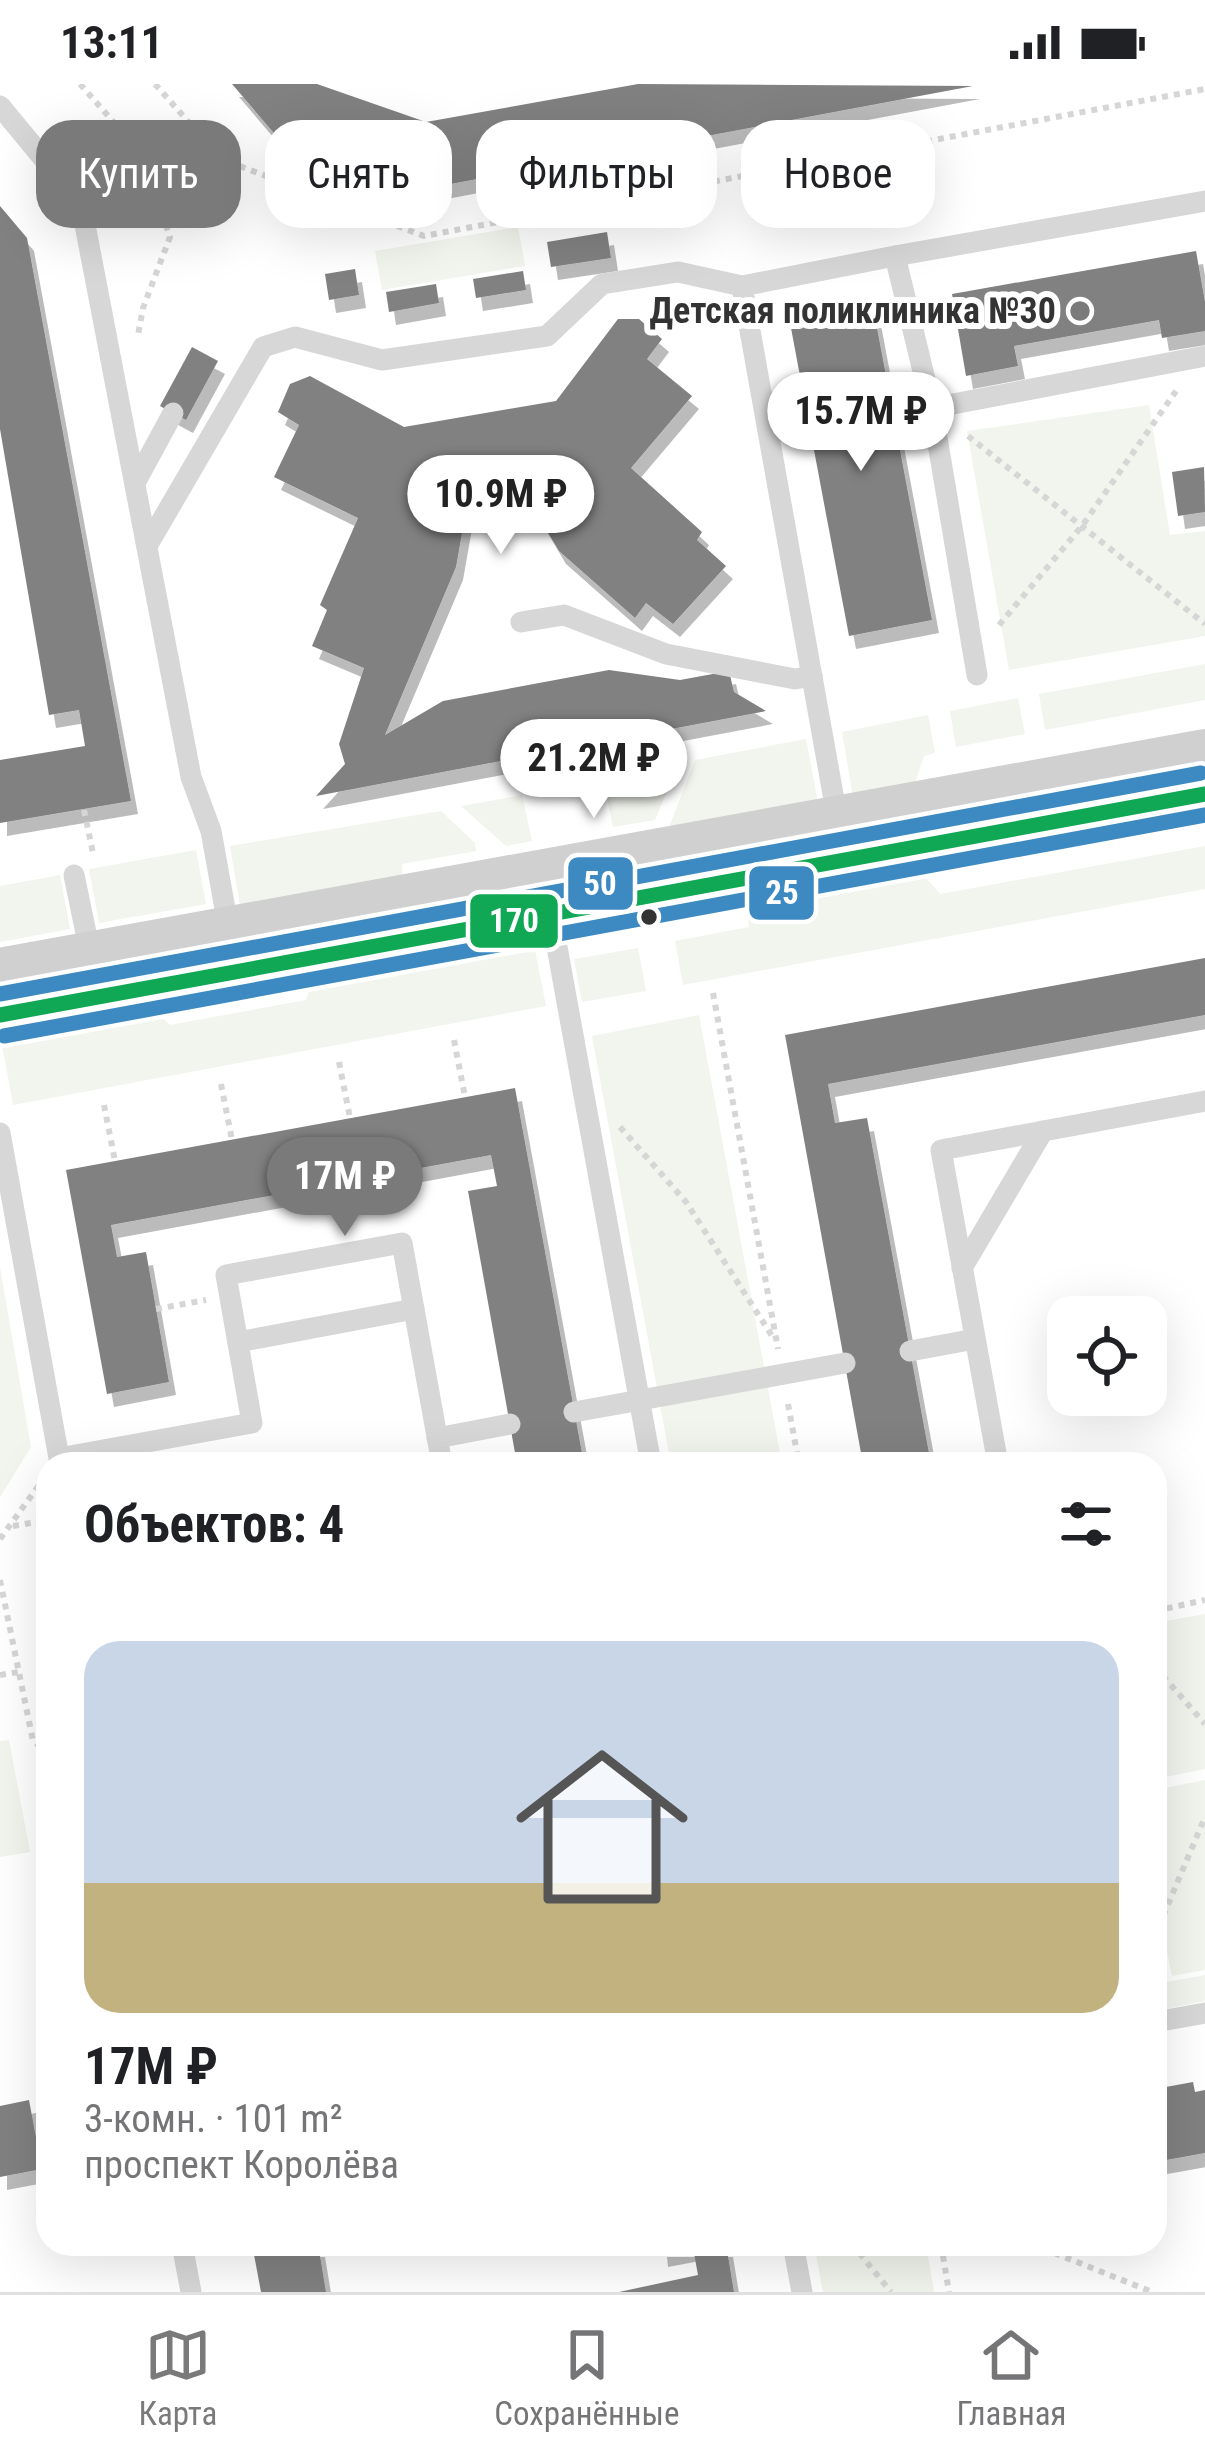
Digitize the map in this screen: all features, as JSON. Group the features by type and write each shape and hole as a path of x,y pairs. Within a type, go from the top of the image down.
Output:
{"street":[{"path":"0,975 91,958 232,952 551,913 1205,755"},
{"path":"0,1016 232,952 842,842 1205,794"}],"lane":[{"path":"0,106 81,204 191,777 211,831 232,952"},
{"path":"147,547 263,347 295,337 382,361 547,336 602,284 678,272 742,286 1205,201"},
{"path":"895,256 932,408 976,665"},
{"path":"742,286 842,842"},
{"path":"932,408 1202,357"},
{"path":"135,483 173,413"},
{"path":"521,622 564,615 666,654 795,679 812,676"},
{"path":"74,875 91,958"},
{"path":"551,913 649,1452"},
{"path":"996,1452 940,1150 1205,1101"},
{"path":"962,1268 1043,1131"},
{"path":"0,1133 58,1452"},
{"path":"92,1452 252,1423 226,1275 402,1243 440,1452 510,1424"},
{"path":"238,1342 414,1309"},
{"path":"910,1351 975,1339"},
{"path":"574,1412 845,1363"},
{"path":"1167,2020 1205,2013"},
{"path":"184,2256 191,2292"},
{"path":"795,2256 802,2292"}],"path":[{"path":"80,84 140,152 170,237 143,308 135,354"},
{"path":"155,84 221,159 424,236 1205,88"},
{"path":"976,665 1202,357"},
{"path":"932,408 1205,624"},
{"path":"84,810 93,853"},
{"path":"713,993 797,1452"},
{"path":"454,1040 465,1097"},
{"path":"339,1061 350,1118"},
{"path":"220,1084 232,1140"},
{"path":"582,1084 686,1202 776,1342"},
{"path":"104,1105 115,1161"},
{"path":"156,1309 230,1296"},
{"path":"0,1539 36,1489"},
{"path":"9,1526 36,1522"},
{"path":"0,1580 36,1743"},
{"path":"1167,1608 1205,1600"},
{"path":"0,1676 19,1672"},
{"path":"1167,1681 1205,1724"},
{"path":"1167,1907 1205,1817"},
{"path":"862,2256 891,2292"},
{"path":"942,2256 949,2292"},
{"path":"1062,2256 1152,2292"}],"shaded area":[{"path":"518,228 525,266 382,290 375,251"},
{"path":"1149,405 1170,535 1205,531 1205,636 1009,670 967,431"},
{"path":"1205,664 1205,700 1045,730 1039,694"},
{"path":"1018,698 1025,734 956,747 950,711"},
{"path":"928,715 935,753 924,756 914,786 853,797 842,732"},
{"path":"806,739 818,803 668,830 695,760"},
{"path":"678,764 655,820 613,827 603,778"},
{"path":"522,795 532,841 506,846 461,806"},
{"path":"441,811 475,843 476,851 402,864 403,880 240,906 230,846"},
{"path":"1205,846 1205,889 683,985 675,941 749,927 746,904 920,871 940,894"},
{"path":"196,850 206,904 99,923 89,869"},
{"path":"60,875 70,929 0,942 0,886"},
{"path":"533,940 546,1006 13,1105 1,1039 149,1012 170,1025 306,1000 311,985"},
{"path":"638,948 646,991 582,1002 574,959"},
{"path":"699,1015 780,1452 669,1452 592,1036"},
{"path":"0,1267 31,1447 0,1497"},
{"path":"1205,1614 1205,1769 1167,1777 1167,1621"},
{"path":"9,1740 30,1852 0,1857 0,1741"},
{"path":"1205,1780 1205,1970 1172,1976 1167,1951 1167,1788"},
{"path":"1205,1975 1205,2001 1167,2009 1167,1982"},
{"path":"816,2256 928,2256 934,2292 823,2292"}],"building":[{"path":"232,84 317,84 420,120 265,120"},
{"path":"638,84 973,86 792,120 741,120 741,130 717,134 717,120 476,120 476,179 452,184 452,120 437,120"},
{"path":"0,206 27,238 131,801 0,823 0,760 85,746 79,710 49,715 0,429"},
{"path":"607,232 611,258 551,267 547,242"},
{"name":"Детская поликлиника №30","path":"1196,251 1205,331 1162,338 1159,320 1014,346 1018,366 966,376 952,294"},
{"path":"355,269 359,295 329,300 325,274"},
{"path":"523,271 526,290 476,298 473,279"},
{"path":"436,284 439,303 389,312 386,292"},
{"path":"874,312 932,620 849,636 791,328"},
{"path":"618,319 639,319 662,339 647,359 692,396 631,468 702,532 697,540 726,566 673,624 646,603 635,618 559,551 531,504 465,516 456,567 385,735 443,701 609,670 680,680 729,671 734,692 766,711 316,796 345,764 339,744 364,668 312,646 327,610 320,605 358,518 274,477 299,425 278,412 290,384 310,376 404,427 556,401"},
{"path":"192,347 218,361 186,420 160,406"},
{"path":"1204,467 1205,512 1178,516 1172,472"},
{"path":"1205,958 1205,1015 828,1084 835,1123 867,1118 929,1452 861,1452 785,1035"},
{"path":"515,1088 582,1452 515,1452 468,1191 497,1186 491,1155 111,1225 117,1257 146,1252 169,1382 107,1394 66,1170"},
{"path":"1193,2082 1195,2092 1205,2090 1205,2153 1167,2160 1167,2087"},
{"path":"29,2100 36,2170 0,2177 0,2106"},
{"path":"254,2256 320,2256 326,2292 261,2292"},
{"path":"694,2256 728,2256 734,2292 619,2292 698,2275"}],"transit line":[{"name":"50","path":"0,994 1201,773"},
{"name":"170","path":"0,1015 1205,794"},
{"name":"25","path":"4,1036 1205,815"}],"place":[{"name":"Детская поликлиника №30","path":"1080,311"}]}
